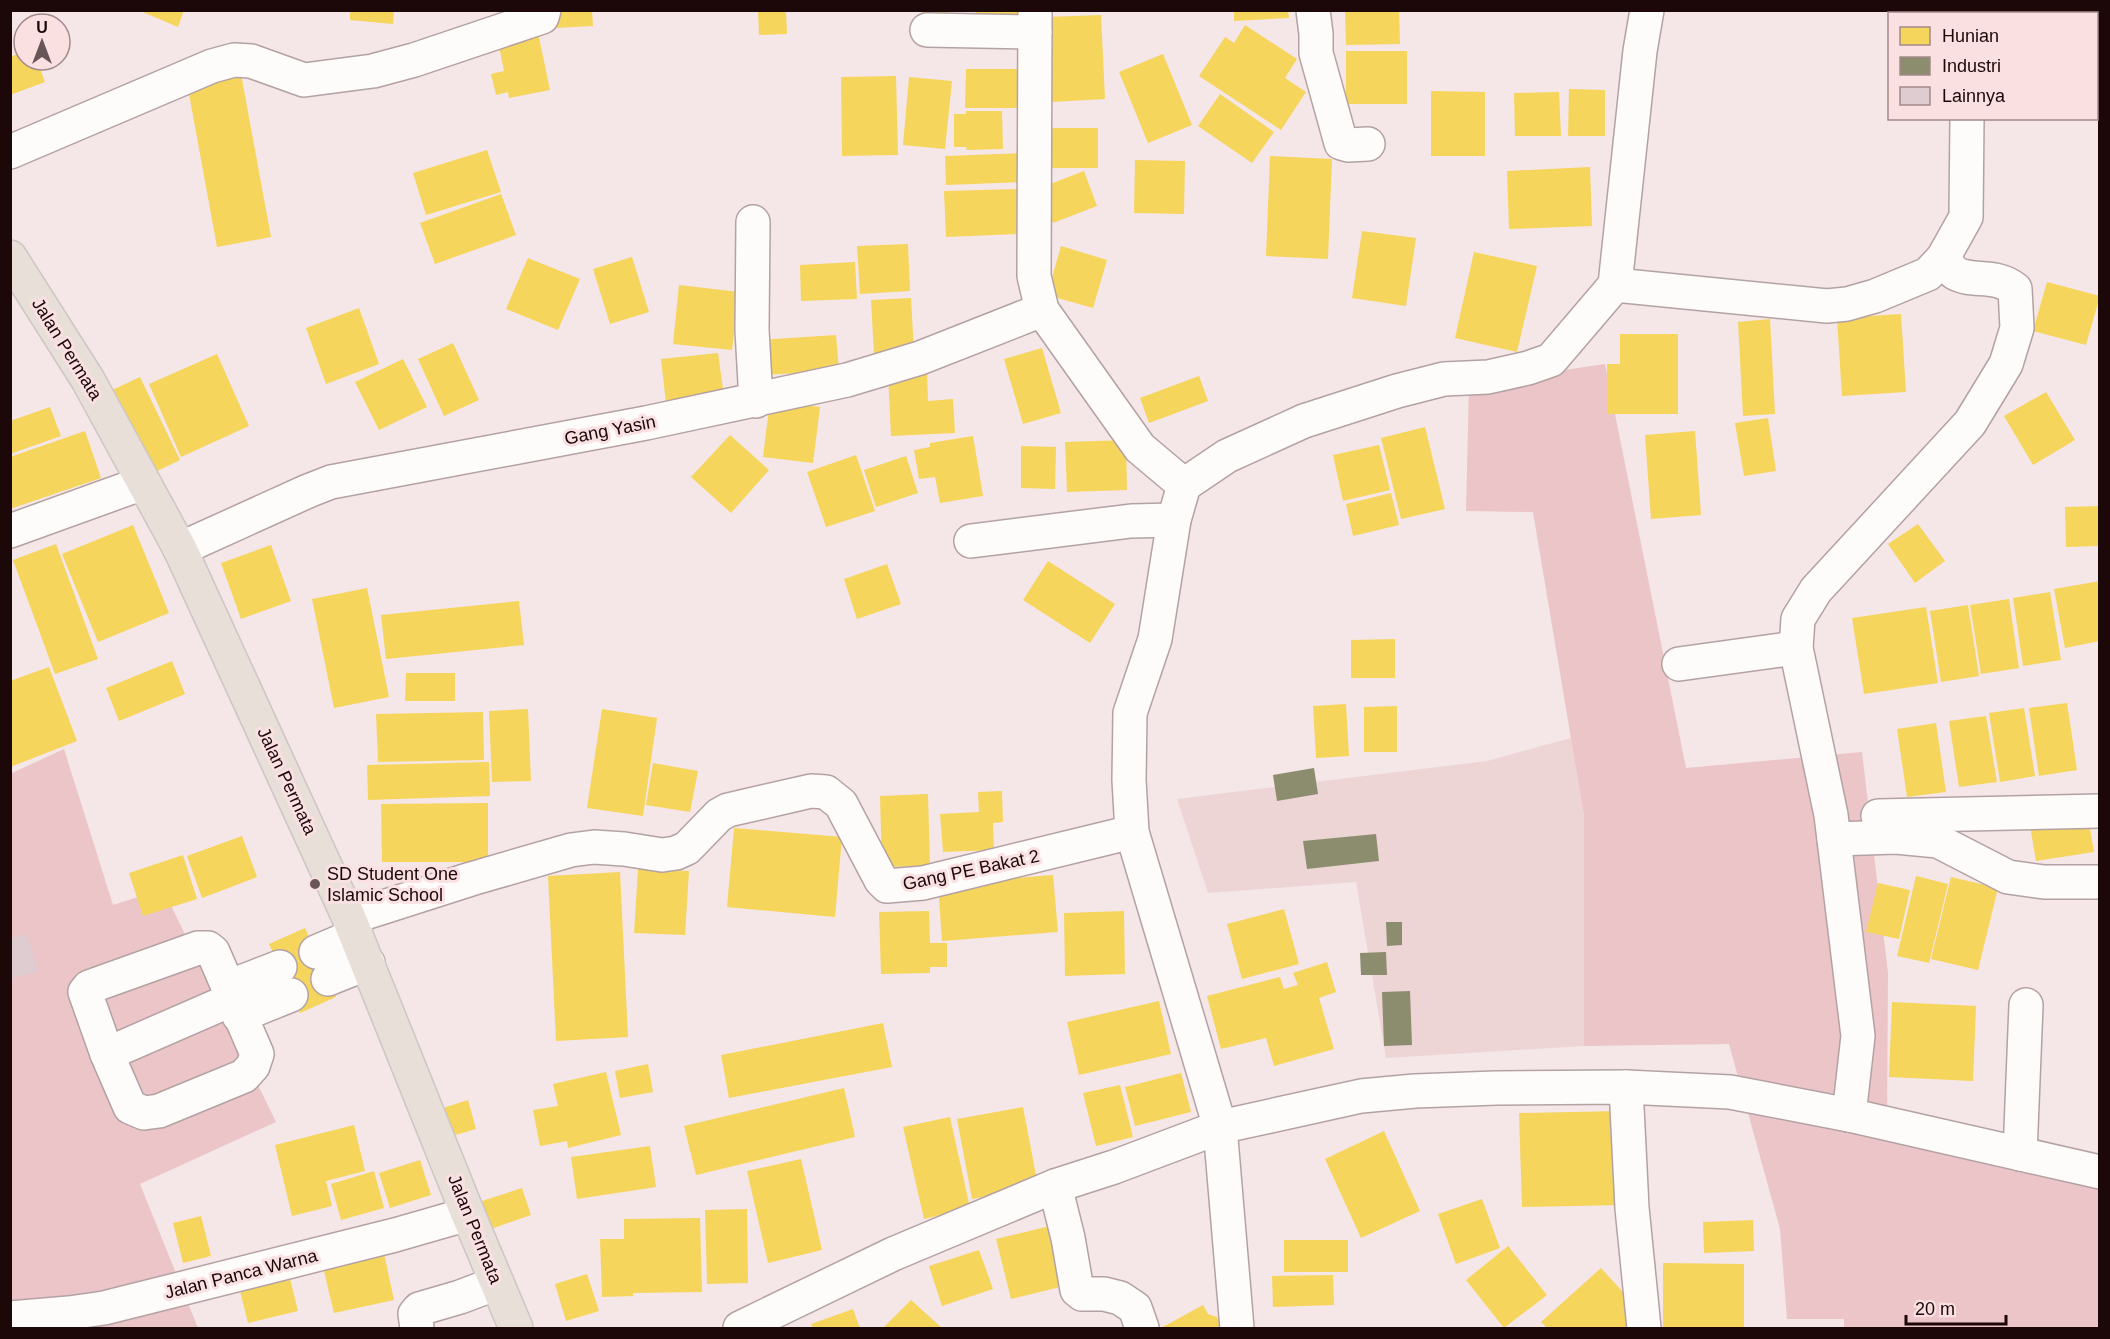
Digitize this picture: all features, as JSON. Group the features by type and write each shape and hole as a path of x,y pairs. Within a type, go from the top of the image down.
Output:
{"main road":[{"name":"Jalan Permata","path":"10,257 88,380 180,549 358,939 516,1329"}],"street":[{"path":"10,152 212,66 234,60 251,60 304,80 372,70 414,60 525,23 542,17 544,10"},
{"path":"1313,10 1316,53 1341,143 1368,144"},
{"path":"1237,1329 1220,1127 1132,832 1129,780 1130,713 1155,639 1174,520 1184,485 1227,456 1305,421 1397,391 1444,379 1488,377 1551,360 1615,285 1639,62 1647,10"},
{"path":"927,30 1035,21 1035,276 1042,310 1140,448 1184,485"},
{"path":"1615,285 1827,306 1847,304 1875,296 1928,274 1943,258 1966,218 1967,120"},
{"path":"753,222 752,330 756,400"},
{"path":"1849,1115 1858,1036 1833,827 1796,648 1798,619 1816,590 1970,423 2006,364 2017,328 2015,289 2005,281 1955,273 1943,258"},
{"name":"Gang Yasin","path":"180,549 308,491 347,478 635,426 847,380 920,358 1042,310"},
{"path":"10,531 143,483"},
{"path":"971,541 1131,521 1174,520"},
{"path":"1679,664 1796,648"},
{"name":"Gang PE Bakat 2","path":"358,939 471,879 571,850 594,848 624,849 662,855 676,853 687,848 719,815 728,810 811,791 826,792 841,804 881,880 887,886 895,887 933,881 1132,832"},
{"path":"1833,827 1901,816 2100,811"},
{"path":"1833,827 1938,841 2008,877 2044,882 2100,882"},
{"path":"322,966 358,939"},
{"path":"198,948 208,948 213,952 233,1001 257,1054 253,1066 244,1076 159,1111 144,1113 130,1107 85,998 85,992 89,987 198,948"},
{"path":"107,1054 285,981"},
{"path":"2020,1154 2026,1005"},
{"path":"1626,1087 1632,1208 1644,1329"},
{"path":"740,1329 893,1254 1054,1186 1114,1167 1220,1127 1361,1096 1415,1091 1626,1087 1730,1092 1849,1115 2100,1172"},
{"path":"1054,1186 1068,1238 1077,1290 1082,1294 1104,1294 1120,1298 1135,1308 1142,1329"},
{"name":"Jalan Panca Warna","path":"10,1318 104,1308 395,1235 468,1214"},
{"path":"417,1329 415,1314 419,1309 497,1283"}],"shaded area":[{"path":"1605,364 1686,768 1862,752 1888,973 1887,1124 2099,1172 2099,1328 1844,1328 1844,1319 1787,1319 1780,1229 1729,1044 1584,1046 1584,816 1533,512 1466,511 1469,384"},
{"path":"1571,738 1584,816 1584,1046 1386,1058 1356,882 1208,893 1177,799 1487,761"},
{"path":"64,749 113,905 163,889 276,1122 140,1184 198,1328 11,1328 10,774"}],"building: Hunian":[{"path":"138,10 184,10 178,27"},
{"path":"350,10 394,10 393,24 350,20"},
{"path":"554,10 592,10 593,26 555,28"},
{"path":"758,10 786,10 787,34 759,35"},
{"path":"921,10 948,10 948,25 921,25"},
{"path":"976,10 1020,10 1019,16 975,15"},
{"path":"1234,10 1288,10 1289,18 1234,21"},
{"path":"1345,10 1399,10 1400,44 1346,45"},
{"path":"2027,10 2059,10 2059,12 2027,12"},
{"path":"2071,10 2100,10 2100,66 2098,66 2098,12 2071,12"},
{"path":"1101,15 1105,99 1051,102 1047,17"},
{"path":"1245,25 1297,59 1285,78 1306,92 1281,130 1199,76 1225,37 1234,43"},
{"path":"537,28 550,90 509,98 508,92 496,95 491,74 504,71 497,37"},
{"path":"1346,51 1407,51 1407,104 1346,104"},
{"path":"1163,54 1192,125 1148,143 1119,72"},
{"path":"12,56 12,72 41,72 45,82 10,95 10,57"},
{"path":"966,69 1031,69 1030,108 965,108"},
{"path":"241,74 271,237 217,247 187,83"},
{"path":"896,76 898,155 842,156 841,77"},
{"path":"909,77 952,81 945,149 903,145"},
{"path":"1569,89 1605,90 1605,136 1568,136"},
{"path":"1431,91 1485,92 1485,156 1431,156"},
{"path":"1559,92 1561,136 1515,136 1514,93"},
{"path":"1220,94 1274,132 1252,163 1198,126"},
{"path":"966,111 1002,111 1003,149 967,150 966,147 954,147 954,114 966,114"},
{"path":"1048,128 1098,128 1098,168 1048,168"},
{"path":"487,150 501,192 426,215 413,173"},
{"path":"1022,153 1023,182 946,185 945,156"},
{"path":"1270,156 1332,159 1328,259 1266,256"},
{"path":"1135,160 1185,161 1184,214 1134,213"},
{"path":"1590,167 1592,226 1509,229 1507,171"},
{"path":"1084,171 1097,206 1053,223 1040,188"},
{"path":"1018,189 1021,234 946,237 944,191"},
{"path":"501,194 516,235 435,264 420,223"},
{"path":"1362,231 1416,238 1406,306 1352,298"},
{"path":"908,244 910,291 860,294 857,246"},
{"path":"1061,246 1107,260 1093,308 1047,295"},
{"path":"1474,252 1537,266 1517,352 1455,338"},
{"path":"632,257 649,312 610,324 593,269"},
{"path":"528,258 580,279 558,330 506,309"},
{"path":"855,262 857,299 801,301 800,265"},
{"path":"2047,282 2100,296 2086,345 2033,331"},
{"path":"679,285 739,292 732,350 673,344"},
{"path":"911,298 914,352 874,354 871,300"},
{"path":"359,308 379,364 326,384 306,328"},
{"path":"1901,314 1906,392 1842,396 1837,318"},
{"path":"1770,319 1775,414 1743,416 1738,322"},
{"path":"1620,334 1678,334 1678,414 1607,414 1607,364 1620,364"},
{"path":"836,335 839,371 761,375 759,340"},
{"path":"453,343 479,400 444,416 418,359"},
{"path":"1042,348 1061,413 1023,424 1004,359"},
{"path":"718,353 724,396 666,403 661,359"},
{"path":"217,354 249,426 181,457 149,384"},
{"path":"403,359 427,407 379,430 355,382"},
{"path":"927,372 928,401 953,399 955,433 891,436 888,374"},
{"path":"1199,376 1208,401 1149,423 1140,398"},
{"path":"140,377 180,460 149,475 110,391"},
{"path":"2046,392 2075,440 2033,465 2004,416"},
{"path":"770,401 820,407 813,463 763,457"},
{"path":"50,407 61,436 10,454 10,421"},
{"path":"1768,418 1776,471 1744,476 1735,423"},
{"path":"1425,427 1445,509 1401,519 1381,438"},
{"path":"85,431 101,478 10,509 10,457"},
{"path":"1695,431 1701,515 1651,519 1645,435"},
{"path":"730,435 769,470 731,513 691,477"},
{"path":"973,436 983,496 940,503 935,477 919,479 914,450 930,447 930,443"},
{"path":"1126,440 1127,490 1067,492 1065,442"},
{"path":"1379,445 1390,490 1343,501 1333,455"},
{"path":"1021,446 1056,447 1055,489 1021,488"},
{"path":"856,455 875,511 826,527 807,472"},
{"path":"906,456 918,493 876,507 864,470"},
{"path":"1391,493 1399,525 1353,536 1346,504"},
{"path":"2100,506 2100,546 2066,547 2065,507"},
{"path":"1918,524 1945,561 1915,583 1888,544"},
{"path":"133,525 169,613 98,642 62,554"},
{"path":"56,544 98,659 55,674 13,560"},
{"path":"271,545 291,601 241,619 221,563"},
{"path":"1048,561 1115,604 1090,643 1023,600"},
{"path":"887,564 901,604 857,619 844,579"},
{"path":"2100,581 2100,641 2065,648 2054,589"},
{"path":"367,588 389,697 334,708 312,599"},
{"path":"2050,592 2061,660 2023,666 2013,598"},
{"path":"2009,599 2019,668 1981,674 1970,605"},
{"path":"519,601 524,645 386,659 381,615"},
{"path":"1968,605 1979,676 1941,682 1930,611"},
{"path":"1926,607 1938,683 1864,694 1852,618"},
{"path":"1395,639 1395,678 1351,678 1351,640"},
{"path":"172,661 185,694 119,721 106,688"},
{"path":"49,667 77,741 10,767 10,681"},
{"path":"406,673 455,673 455,701 405,701"},
{"path":"2067,703 2077,770 2039,776 2029,708"},
{"path":"1346,704 1349,756 1316,758 1313,706"},
{"path":"1397,706 1397,752 1364,752 1364,707"},
{"path":"2024,708 2035,776 2000,782 1989,713"},
{"path":"528,709 531,781 492,782 489,711"},
{"path":"602,709 657,718 643,816 587,808"},
{"path":"483,712 484,760 378,762 376,714"},
{"path":"1986,716 1997,782 1959,787 1949,721"},
{"path":"1936,723 1946,792 1907,797 1897,729"},
{"path":"489,762 490,796 368,800 367,765"},
{"path":"653,763 698,771 690,812 646,805"},
{"path":"1002,791 1003,822 993,823 994,850 943,852 940,814 979,812 978,792"},
{"path":"928,794 930,866 882,867 880,796"},
{"path":"488,803 488,862 382,862 381,804"},
{"path":"2088,817 2094,852 2036,861 2030,826"},
{"path":"734,828 842,837 835,917 727,907"},
{"path":"242,836 257,877 202,898 187,856"},
{"path":"183,855 197,899 143,916 129,873"},
{"path":"638,869 689,871 685,935 634,933"},
{"path":"620,872 628,1037 556,1041 548,876"},
{"path":"1053,875 1058,932 942,941 938,884"},
{"path":"1916,876 1948,884 1929,963 1897,956"},
{"path":"1951,877 1998,888 1978,970 1931,959"},
{"path":"1878,883 1910,890 1899,939 1866,932"},
{"path":"1284,909 1299,964 1242,979 1227,924"},
{"path":"929,911 930,943 947,943 947,967 930,967 930,973 881,974 879,912"},
{"path":"1124,911 1125,974 1065,976 1064,913"},
{"path":"305,928 336,997 300,1013 269,944"},
{"path":"1327,962 1336,992 1319,998 1334,1049 1274,1066 1266,1038 1221,1049 1207,996 1280,977 1284,989 1298,985 1293,973"},
{"path":"1159,1001 1171,1054 1079,1075 1067,1022"},
{"path":"1892,1002 1976,1006 1973,1081 1889,1077"},
{"path":"883,1023 892,1067 729,1098 721,1055"},
{"path":"648,1064 653,1092 620,1098 615,1071"},
{"path":"606,1072 621,1135 568,1148 567,1141 540,1146 533,1110 558,1106 553,1084"},
{"path":"1181,1073 1191,1112 1135,1126 1125,1087"},
{"path":"1120,1085 1133,1137 1096,1146 1083,1093"},
{"path":"844,1088 855,1137 696,1175 684,1126"},
{"path":"468,1100 476,1129 445,1138 437,1110"},
{"path":"1023,1107 1038,1186 972,1199 957,1119"},
{"path":"1621,1111 1624,1205 1522,1207 1519,1113"},
{"path":"950,1117 970,1208 924,1219 903,1127"},
{"path":"354,1125 365,1171 326,1181 332,1206 292,1216 275,1145"},
{"path":"1384,1131 1420,1211 1361,1238 1325,1159"},
{"path":"650,1146 656,1187 577,1199 571,1157"},
{"path":"801,1159 822,1250 768,1263 747,1171"},
{"path":"420,1160 431,1195 390,1208 379,1173"},
{"path":"374,1171 384,1208 341,1220 331,1184"},
{"path":"522,1188 531,1215 491,1229 482,1201"},
{"path":"1482,1199 1500,1248 1456,1264 1438,1214"},
{"path":"747,1209 748,1283 707,1284 705,1210"},
{"path":"201,1216 211,1256 183,1263 173,1223"},
{"path":"700,1218 702,1292 633,1293 633,1296 602,1297 600,1239 624,1239 624,1219"},
{"path":"1753,1220 1754,1251 1704,1253 1703,1222"},
{"path":"1058,1224 1073,1284 1011,1299 996,1239"},
{"path":"1284,1240 1348,1240 1348,1272 1284,1272"},
{"path":"1508,1246 1547,1295 1504,1328 1466,1280"},
{"path":"383,1249 394,1300 334,1313 322,1263"},
{"path":"979,1250 993,1289 942,1306 929,1266"},
{"path":"286,1263 298,1311 248,1323 236,1275"},
{"path":"1663,1263 1744,1264 1744,1328 1663,1328"},
{"path":"1601,1268 1642,1313 1626,1328 1547,1328 1541,1322"},
{"path":"587,1274 599,1311 566,1321 555,1284"},
{"path":"1333,1275 1334,1305 1273,1307 1272,1276"},
{"path":"911,1300 942,1328 883,1328"},
{"path":"1203,1305 1208,1314 1217,1317 1222,1328 1161,1328"},
{"path":"853,1309 860,1328 813,1328 811,1324"}],"building: Industri":[{"path":"1314,768 1318,794 1277,801 1273,775"},
{"path":"1376,834 1379,861 1307,869 1303,841"},
{"path":"1386,922 1402,922 1402,945 1387,946"},
{"path":"1386,952 1387,975 1361,975 1360,953"},
{"path":"1410,991 1412,1045 1384,1046 1382,992"}],"building: Lainnya":[{"path":"27,934 38,971 10,979 10,939"}],"place":[{"name":"SD Student One Islamic School","path":"315,884"}]}
